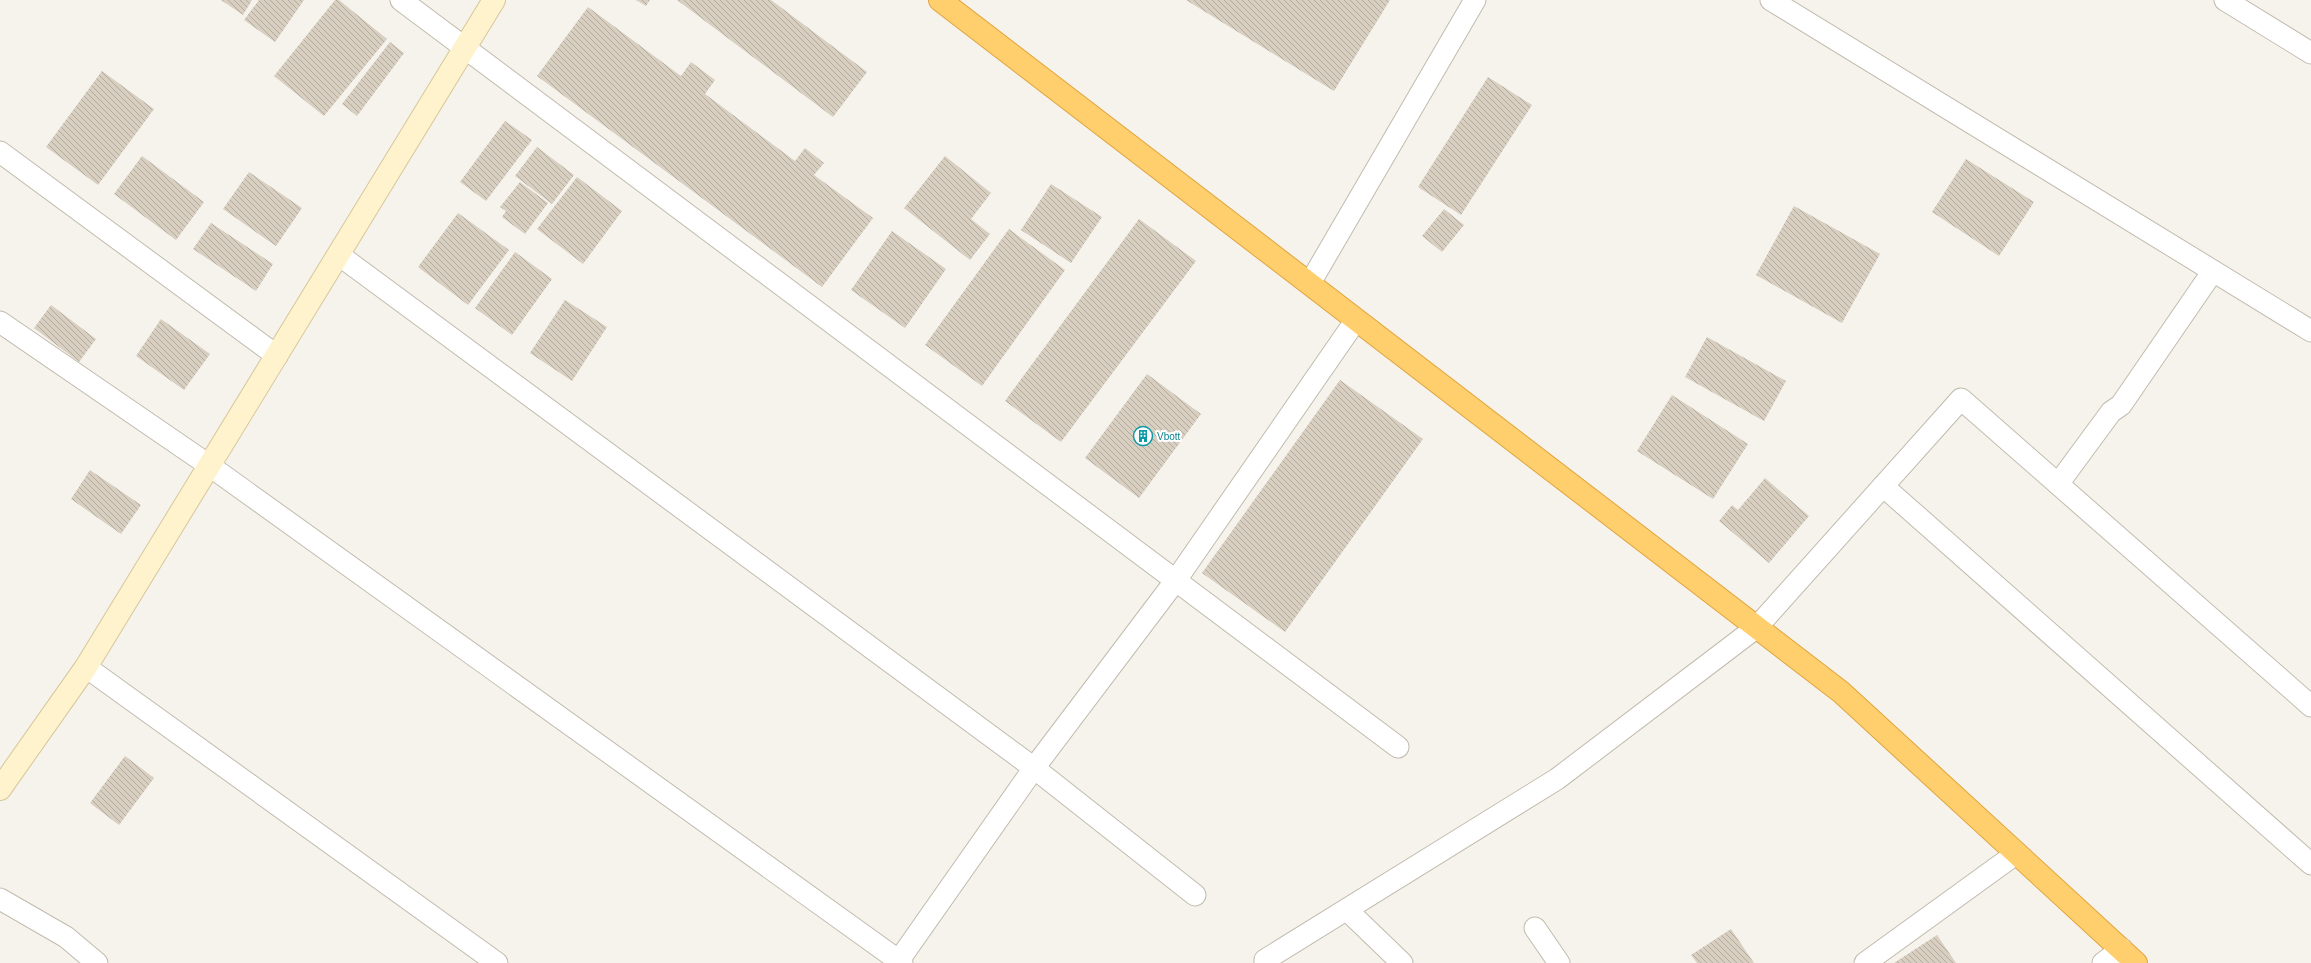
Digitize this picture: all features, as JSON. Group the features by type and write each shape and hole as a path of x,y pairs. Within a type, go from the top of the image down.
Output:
{"highway":[{"path":"940,0 1841,692 2129,956"}],"street":[{"path":"401,0 1398,747"},
{"path":"0,789 86,667 340,255 494,0"},
{"path":"1310,283 1475,0"},
{"path":"1771,0 2311,331"},
{"path":"2225,0 2311,53"},
{"path":"0,152 277,356"},
{"path":"340,255 1034,768 1194,896"},
{"path":"2058,484 2112,412 2121,405 2213,271"},
{"path":"0,322 210,466 899,962 1034,768 1176,580 1356,320"},
{"path":"1266,963 1265,960 1558,780 1757,628 1961,399 2311,706"},
{"path":"1883,486 2311,864"},
{"path":"86,667 497,963"},
{"path":"1865,963 2017,853"},
{"path":"0,899 66,937 97,963"},
{"path":"1347,910 1402,963"},
{"path":"1535,928 1559,963"},
{"path":"2103,963 2129,956"}],"building":[{"path":"221,0 252,0 243,15"},
{"path":"259,0 304,0 275,42 244,20"},
{"path":"335,0 339,0 387,39 324,116 274,76"},
{"path":"636,0 650,0 646,6"},
{"path":"677,0 771,0 867,72 833,117"},
{"path":"1186,0 1390,0 1334,91"},
{"path":"588,7 681,76 691,62 715,80 705,94 795,161 805,148 824,163 814,175 873,218 822,287 537,76"},
{"path":"390,42 404,53 357,116 342,104"},
{"path":"102,71 154,109 98,185 46,147"},
{"path":"1488,77 1532,105 1461,215 1418,187"},
{"path":"505,121 532,140 486,201 460,182"},
{"path":"537,147 574,175 552,204 515,176"},
{"path":"142,156 204,202 176,240 114,194"},
{"path":"945,156 991,193 971,219 990,234 970,260 904,208"},
{"path":"1966,159 2034,202 1999,256 1932,212"},
{"path":"249,172 302,208 276,246 223,209"},
{"path":"577,177 622,211 583,264 537,229"},
{"path":"520,182 548,203 525,234 502,217 506,211 500,207"},
{"path":"1051,184 1102,217 1071,263 1021,230"},
{"path":"1794,206 1880,254 1842,323 1756,275"},
{"path":"1444,209 1464,225 1442,252 1422,236"},
{"path":"458,213 509,250 468,305 418,267"},
{"path":"1139,219 1196,261 1061,442 1005,401"},
{"path":"211,223 273,264 256,291 193,249"},
{"path":"1009,229 1065,270 982,386 925,345"},
{"path":"892,231 946,269 905,328 851,290"},
{"path":"515,252 552,279 512,335 475,308"},
{"path":"565,300 607,327 572,381 530,353"},
{"path":"51,305 96,339 79,362 34,328"},
{"path":"161,319 210,354 184,390 136,356"},
{"path":"1707,337 1786,381 1764,421 1685,377"},
{"name":"Vbott","path":"1147,374 1201,414 1139,498 1085,458"},
{"path":"1340,380 1423,439 1285,632 1202,573"},
{"path":"1672,395 1748,444 1713,499 1637,451"},
{"path":"90,470 141,505 121,534 71,499"},
{"path":"1765,478 1809,516 1769,563 1719,521 1732,505 1738,510"},
{"path":"125,756 154,778 119,825 90,803"},
{"path":"1731,929 1754,963 1697,963 1691,955"},
{"path":"1937,935 1956,963 1894,963"}],"place":[{"name":"Vbott","path":"1143,436"}]}
